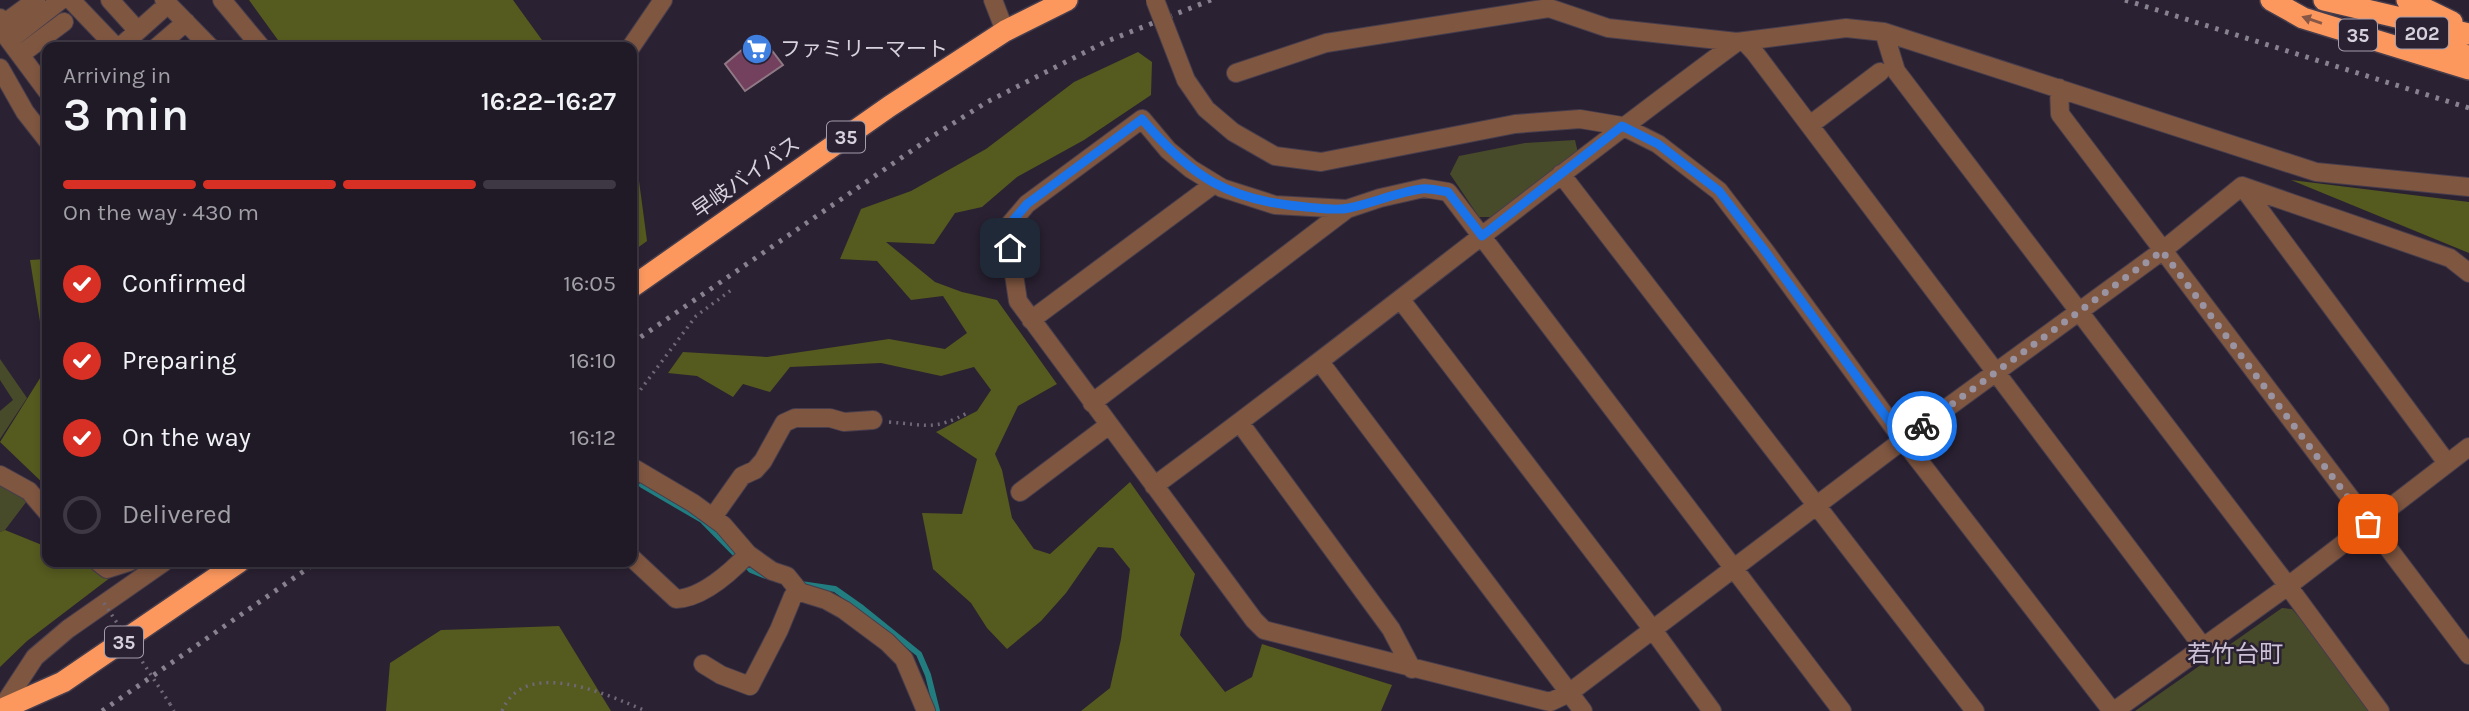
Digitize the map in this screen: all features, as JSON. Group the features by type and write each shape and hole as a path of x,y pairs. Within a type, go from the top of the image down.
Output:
{"highway":[{"name":"早岐バイパス","path":"637,283 890,106 1005,31 1068,0"},
{"name":"35","path":"2271,0 2303,18 2469,69"},
{"name":"35","path":"2323,0 2405,10 2469,32"},
{"name":"202","path":"2381,0 2405,10 2434,41 2469,57"},
{"name":"35","path":"1,710 63,682 232,567"}],"street":[{"path":"8,35 61,0"},
{"path":"71,0 97,34 114,2 138,31"},
{"path":"222,0 257,42"},
{"path":"634,42 663,0"},
{"path":"993,0 1005,31"},
{"path":"1155,0 1186,80 1206,109 1233,132 1275,156 1321,162 1515,124 1580,120 1622,126 1658,144 1719,191 1903,440 2113,711 2288,586 2469,447"},
{"path":"8,35 30,2"},
{"path":"124,42 166,2 205,42"},
{"path":"1236,73 1326,43 1549,8 1608,28 1740,42 1846,28 1884,32 2316,172 2469,187"},
{"path":"163,42 186,22"},
{"path":"1884,32 1896,71 2380,711"},
{"path":"8,35 57,33"},
{"path":"8,35 42,84"},
{"path":"1740,42 1755,53 2203,647"},
{"path":"1154,486 1401,300 1622,126 1740,42"},
{"path":"0,68 25,111 42,133"},
{"path":"1810,125 1880,72"},
{"path":"2059,88 2060,114 2469,655"},
{"path":"1347,209 1275,205 1214,184 1168,150 1142,119 1027,204 1010,224 1010,248 1018,301 1254,620 1265,630 1550,702 1569,693 1903,440 2162,251 2242,186"},
{"path":"1561,174 1975,711"},
{"path":"1031,320 1214,184"},
{"path":"2242,186 2450,258 2469,273"},
{"path":"2242,186 2447,463"},
{"path":"1092,403 1347,209 1424,188 1448,192 1842,711"},
{"path":"1401,300 1653,629 1712,711"},
{"path":"1320,362 1583,711"},
{"path":"713,517 742,476 755,470 763,461 784,423 795,418 830,418 844,422 873,420"},
{"path":"1240,423 1391,629 1412,669"},
{"path":"1020,492 1109,425"},
{"path":"0,460 42,506"},
{"path":"637,470 693,503 723,525 742,560 787,576 800,592 826,600 844,610 887,642 904,659 926,711"},
{"path":"0,475 29,491"},
{"path":"637,563 676,598 688,598 742,560"},
{"path":"1,710 35,657 104,603 157,567"},
{"path":"703,664 712,671 750,686 793,596 800,592"}],"path":[{"path":"637,394 696,316 734,288"},
{"path":"873,420 933,427 949,423 969,412"},
{"path":"104,603 174,711"},
{"path":"502,711 513,693 529,686 548,683 588,687 646,711"}],"green space":[{"path":"249,0 513,0 543,42 279,42"},
{"path":"1138,52 1152,62 1151,95 1084,140 1017,177 982,207 955,213 934,244 886,242 935,282 997,300 1057,384 1018,406 995,454 1002,470 1012,518 1034,549 1050,554 1130,482 1195,574 1180,635 1225,692 1252,677 1262,644 1392,685 1381,711 1081,711 1110,688 1121,639 1130,569 1113,548 1098,547 1066,593 1041,621 1007,649 987,628 971,603 933,569 922,513 962,514 977,459 936,432 977,411 991,390 974,367 941,376 881,363 790,367 770,392 743,384 733,397 697,376 668,373 683,352 767,357 889,339 945,349 967,333 943,296 911,300 877,261 840,259 861,209 911,191 986,149 1074,82"},
{"path":"1575,140 1578,153 1494,217 1479,217 1450,174 1459,156 1525,143"},
{"path":"637,166 647,241 637,248"},
{"path":"2291,180 2469,202 2469,253"},
{"path":"42,259 42,334 30,260"},
{"path":"0,359 27,398 0,439 0,411 13,400 0,380"},
{"path":"42,375 42,482 0,442"},
{"path":"0,481 30,497 5,530 0,532"},
{"path":"5,530 42,545 42,567 97,567 115,574 27,641 0,667 0,532"},
{"path":"2282,608 2292,609 2299,617 2371,711 2135,711"},
{"path":"559,626 611,711 386,711 390,663 441,630"}],"building":[{"name":"ファミリーマート","path":"760,35 783,65 745,91 725,64"}],"waterway":[{"path":"642,485 702,520 751,570 766,576"},
{"path":"801,584 835,589 919,654 928,675 937,711"}],"railway":[{"path":"637,340 933,136 987,102 1105,42 1211,0"},
{"path":"2125,0 2469,108"},
{"path":"102,711 310,567"}],"way so far":[{"path":"1922,426 2162,251 2368,524"}],"place":[{"name":"ファミリーマート","path":"757,49"}],"district":[{"name":"若竹台町","path":"2235,654"}],"route":[{"path":"1010,248 1010,224 1027,204 1142,119 1168,150 1191,169 1222,187 1275,205 1347,209 1424,188 1448,192 1482,236 1622,126 1658,144 1719,191 1903,440 1922,426"}]}
